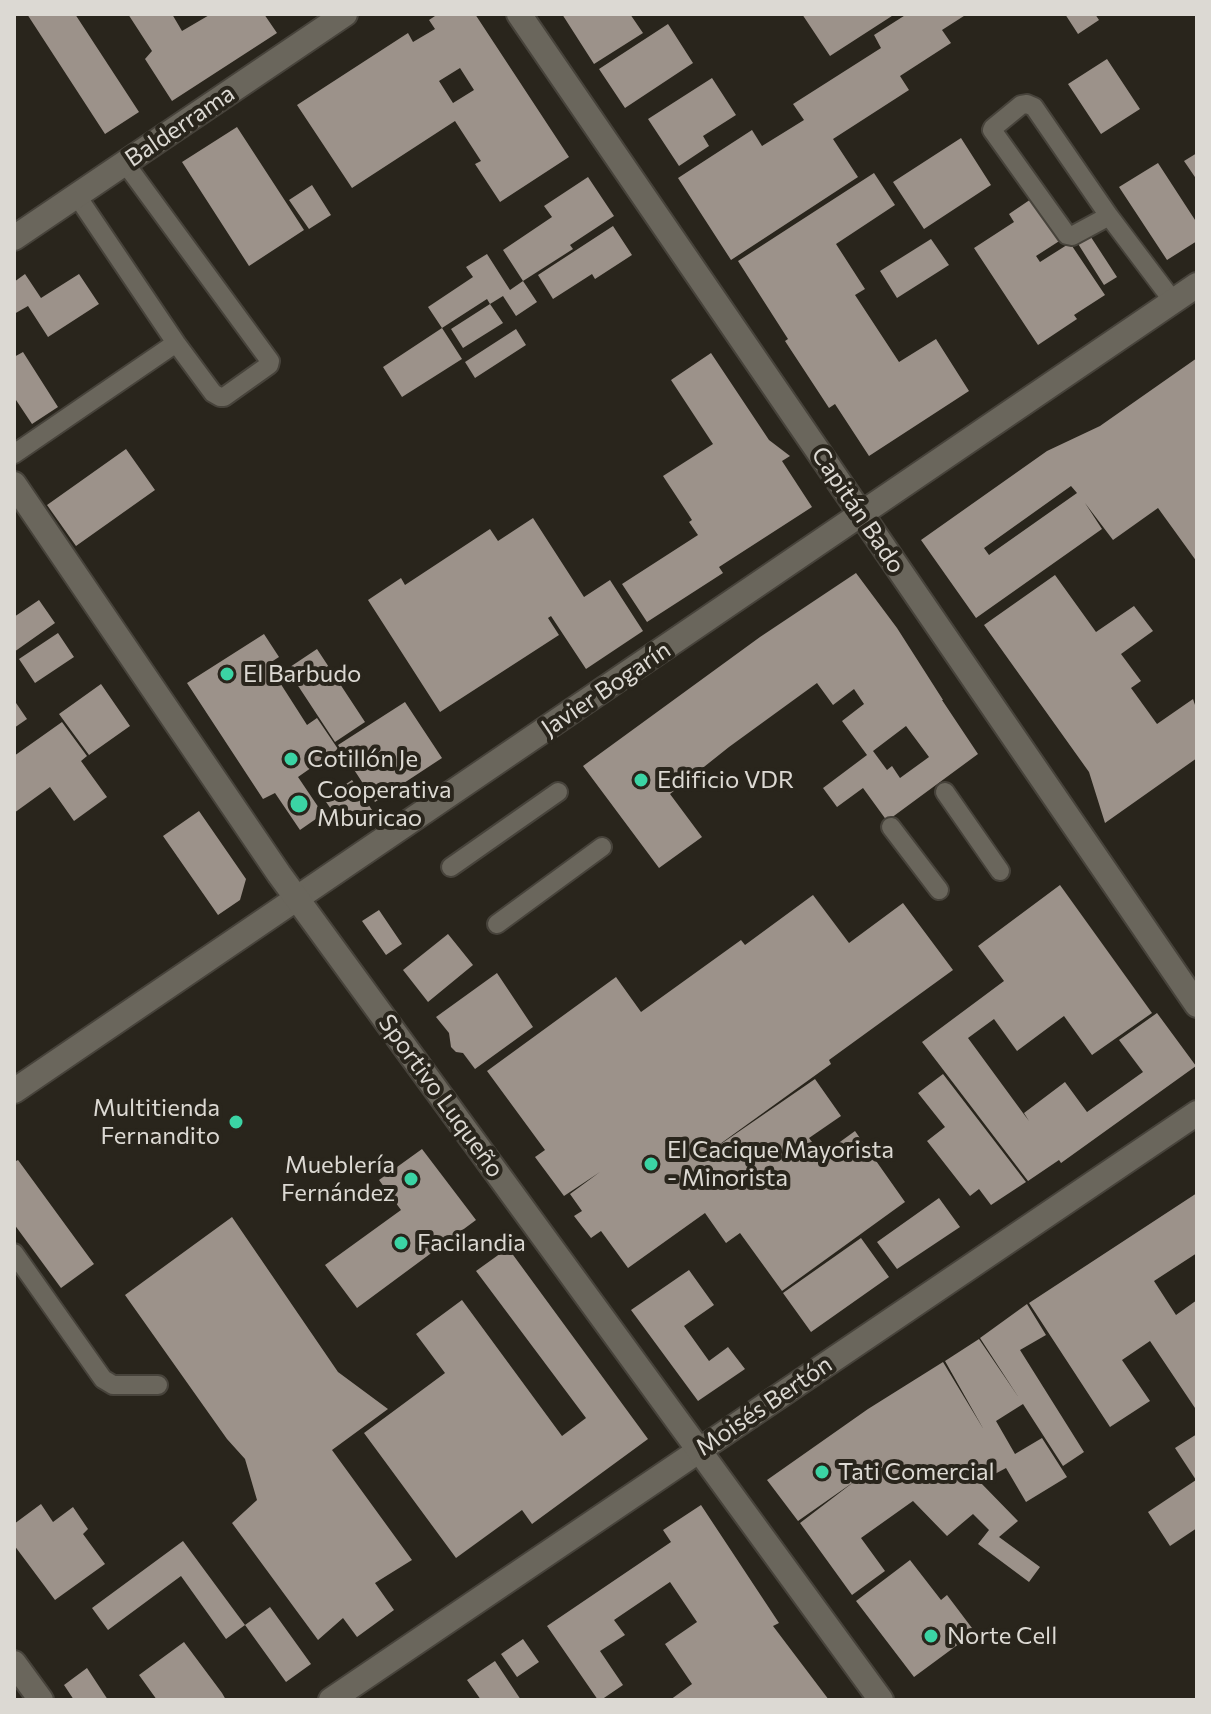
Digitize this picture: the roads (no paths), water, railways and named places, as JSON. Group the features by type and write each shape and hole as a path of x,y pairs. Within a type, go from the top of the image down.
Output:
{"street":[{"name":"Balderrama","path":"14,238 345,14"},
{"name":"Capitán Bado","path":"519,14 1197,1005"},
{"name":"Javier Bogarín","path":"14,1091 1197,285"},
{"name":"Sportivo Luqueño","path":"14,484 297,899 881,1700"},
{"name":"Moisés Bertón","path":"331,1700 1197,1113"},
{"path":"14,1663 41,1700"}],"lane":[{"path":"1109,216 1072,236 1067,235 993,128 1021,105 1034,107 1109,216 1173,301"},
{"path":"77,196 176,343 213,393 224,397 271,363 125,163"},
{"path":"14,454 176,343"},
{"path":"451,867 558,792"},
{"path":"945,792 1000,871"},
{"path":"891,827 939,890"},
{"path":"497,924 602,847"},
{"path":"14,1253 103,1379 113,1385 158,1385"}],"place":[{"name":"El Barbudo","path":"227,674"},
{"name":"Cotillón Je","path":"291,759"},
{"name":"Edificio VDR","path":"641,780"},
{"name":"Cooperativa Mburicao","path":"299,804"},
{"name":"Multitienda Fernandito","path":"236,1122"},
{"name":"El Cacique Mayorista - Minorista","path":"651,1164"},
{"name":"Mueblería Fernández","path":"411,1179"},
{"name":"Facilandia","path":"401,1243"},
{"name":"Tati Comercial","path":"822,1472"},
{"name":"Norte Cell","path":"931,1636"}]}
